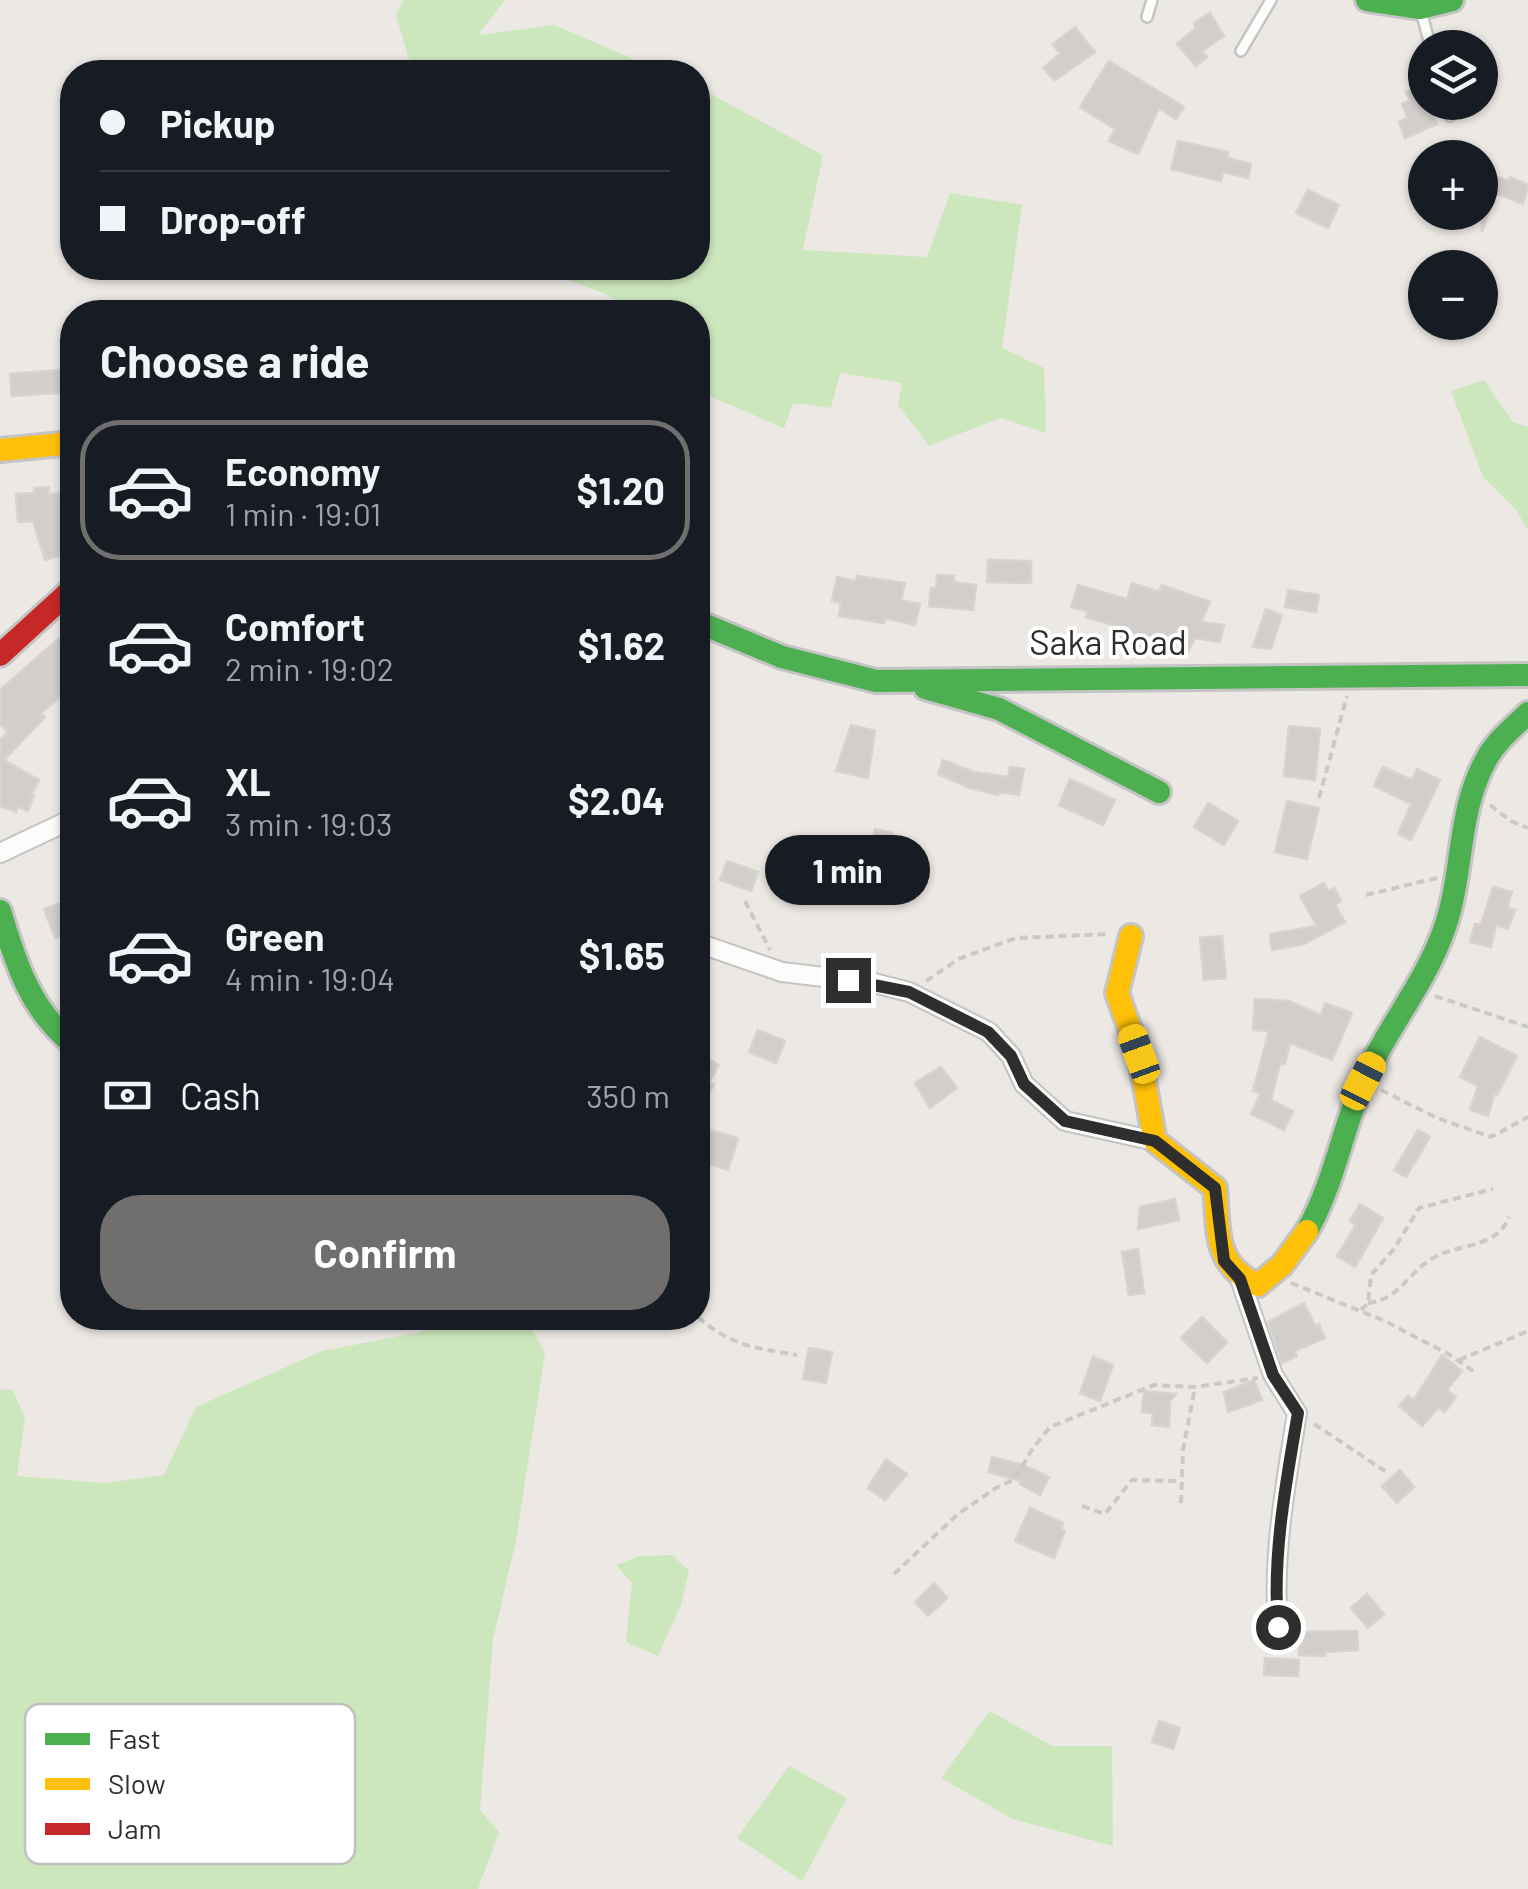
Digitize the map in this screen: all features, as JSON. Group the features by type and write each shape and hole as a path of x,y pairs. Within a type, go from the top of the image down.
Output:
{"street":[{"path":"1367,0 1420,8 1452,0"},
{"path":"0,450 60,444"},
{"path":"0,655 60,600"},
{"name":"Saka Road","path":"710,627 782,657 876,681 1528,675"},
{"path":"908,682 999,709 1159,792"},
{"path":"1240,1279 1258,1285 1272,1276 1314,1221 1363,1081 1446,923 1463,826 1488,756 1528,713"},
{"path":"0,853 60,825"},
{"path":"0,911 24,982 44,1015 60,1030"},
{"path":"1131,936 1117,993 1139,1054 1155,1141"},
{"path":"710,947 782,972 874,983 909,992 988,1032 1011,1056 1024,1084 1065,1121 1155,1141 1215,1188 1224,1261 1240,1279 1273,1375 1298,1413 1285,1488 1278,1627"}],"lane":[{"path":"1147,17 1152,0"},
{"path":"1241,51 1272,0"},
{"path":"1420,8 1426,30"}],"path":[{"path":"1319,798 1351,677"},
{"path":"1474,793 1511,821 1528,828"},
{"path":"1366,895 1456,874"},
{"path":"745,901 782,972"},
{"path":"909,992 959,959 1016,938 1131,936"},
{"path":"1429,994 1528,1027"},
{"path":"1363,1081 1437,1118 1491,1137 1528,1118"},
{"path":"1368,1304 1371,1275 1394,1249 1419,1208 1493,1189"},
{"path":"1361,1310 1368,1304 1386,1301 1432,1258 1493,1238 1509,1217"},
{"path":"1272,1276 1361,1310 1476,1372"},
{"path":"710,1328 742,1346 797,1355"},
{"path":"1460,1360 1528,1331"},
{"path":"894,1574 958,1514 1015,1479 1050,1427 1154,1384 1195,1387 1273,1375"},
{"path":"1182,1503 1180,1481 1195,1387"},
{"path":"1298,1413 1384,1470"},
{"path":"1082,1506 1105,1514 1132,1480 1180,1481"}],"green space":[{"path":"403,0 505,0 478,35 554,25 636,60 409,60 396,16"},
{"path":"710,94 823,155 803,250 927,257 950,193 1022,205 1002,348 1044,368 1046,433 1000,418 929,446 898,405 902,383 840,373 831,408 793,403 784,428 710,396 710,300 616,300 567,280 710,280"},
{"path":"1484,380 1513,422 1528,427 1528,530 1516,510 1483,477 1451,391"},
{"path":"533,1330 545,1353 516,1540 493,1640 480,1810 499,1832 478,1889 0,1889 0,1390 12,1389 25,1417 17,1476 105,1483 164,1475 196,1407 322,1351 421,1332"},
{"path":"672,1555 689,1571 681,1605 658,1656 626,1642 632,1583 616,1565 641,1556"},
{"path":"990,1711 1052,1746 1112,1746 1113,1846 1013,1819 941,1778"},
{"path":"789,1766 847,1798 802,1881 737,1838"}],"building":[{"path":"1210,13 1224,36 1202,51 1207,57 1196,66 1177,44 1196,28 1194,23"},
{"path":"1075,27 1095,52 1055,80 1043,68 1060,54 1053,44"},
{"path":"1109,61 1184,107 1176,119 1159,108 1138,154 1109,141 1115,129 1080,107"},
{"path":"1408,118 1435,120 1437,124 1405,138 1399,122"},
{"path":"1178,141 1228,152 1227,158 1251,164 1248,178 1223,172 1221,181 1171,169"},
{"path":"1498,177 1509,181 1510,177 1528,185 1523,204 1498,194"},
{"path":"1308,190 1339,205 1328,228 1296,213"},
{"path":"60,370 60,393 12,396 10,374"},
{"path":"49,487 49,494 60,493 60,556 45,560 33,521 18,522 16,494 34,493 34,488"},
{"path":"988,560 1031,561 1031,583 987,582"},
{"path":"937,575 954,576 953,582 976,585 973,610 929,606"},
{"path":"857,576 905,583 901,600 920,604 915,625 885,618 884,623 839,616 841,603 832,601 837,577 856,581"},
{"path":"1132,583 1159,592 1162,585 1210,602 1201,622 1224,625 1220,642 1195,638 1185,658 1162,650 1161,654 1114,637 1117,626 1086,617 1088,611 1071,607 1078,585 1127,599"},
{"path":"1288,590 1319,595 1316,612 1285,607"},
{"path":"1266,609 1282,615 1271,649 1253,647"},
{"path":"60,638 60,697 41,713 45,717 4,760 39,780 28,811 18,807 16,812 0,806 0,740 8,732 0,724 0,690"},
{"path":"851,725 875,731 868,778 836,771"},
{"path":"1289,726 1320,729 1315,780 1284,776"},
{"path":"943,760 974,772 1008,777 1010,767 1024,769 1019,795 970,788 938,774"},
{"path":"1383,767 1412,780 1417,769 1440,780 1411,840 1398,834 1411,804 1374,786"},
{"path":"1070,779 1115,800 1103,825 1059,805"},
{"path":"1287,801 1319,808 1307,859 1275,852"},
{"path":"1208,803 1238,821 1224,845 1194,827"},
{"path":"875,829 892,833 881,868 858,861 864,839 872,842"},
{"path":"727,861 758,872 751,891 720,880"},
{"path":"1324,883 1328,891 1334,888 1341,901 1335,905 1345,922 1304,944 1272,950 1270,934 1317,926 1300,896"},
{"path":"1493,887 1512,892 1507,908 1515,910 1508,929 1496,925 1491,947 1470,942 1475,924 1481,925"},
{"path":"60,903 60,936 55,938 44,909"},
{"path":"1222,936 1226,978 1204,980 1200,938"},
{"path":"1255,999 1289,1001 1321,1015 1325,1003 1352,1013 1332,1060 1290,1043 1285,1064 1280,1063 1271,1100 1293,1111 1284,1130 1251,1114 1261,1093 1253,1091 1269,1031 1253,1030"},
{"path":"758,1030 785,1041 776,1063 749,1052"},
{"path":"1480,1037 1517,1056 1497,1095 1494,1094 1488,1116 1470,1110 1478,1086 1460,1077"},
{"path":"710,1059 719,1065 710,1080"},
{"path":"941,1067 957,1088 930,1108 915,1083"},
{"path":"710,1130 738,1138 728,1170 710,1164"},
{"path":"1418,1130 1430,1137 1406,1177 1394,1170"},
{"path":"1175,1199 1179,1220 1138,1229 1140,1207"},
{"path":"1360,1204 1383,1218 1355,1267 1337,1256 1356,1225 1350,1221"},
{"path":"1138,1249 1144,1293 1129,1295 1122,1252"},
{"path":"1304,1303 1325,1338 1294,1351 1297,1356 1282,1363 1268,1322"},
{"path":"1202,1317 1227,1342 1207,1363 1181,1338"},
{"path":"809,1348 832,1352 826,1383 803,1379"},
{"path":"1442,1355 1462,1371 1447,1390 1456,1397 1445,1412 1438,1408 1422,1426 1399,1406 1408,1396 1414,1400"},
{"path":"1093,1357 1113,1365 1100,1401 1080,1393"},
{"path":"1254,1380 1262,1400 1228,1412 1224,1392"},
{"path":"1144,1391 1176,1394 1170,1401 1169,1427 1152,1425 1153,1413 1142,1412"},
{"path":"992,1457 1049,1477 1040,1495 1020,1484 1021,1481 989,1472"},
{"path":"886,1459 907,1474 885,1500 868,1488"},
{"path":"1400,1470 1414,1487 1397,1503 1382,1486"},
{"path":"1030,1508 1063,1523 1061,1529 1065,1531 1054,1558 1015,1541"},
{"path":"934,1583 947,1598 928,1616 915,1602"},
{"path":"1367,1594 1384,1614 1368,1628 1351,1608"},
{"path":"1357,1631 1358,1650 1326,1652 1325,1656 1299,1655 1299,1632"},
{"path":"1265,1658 1299,1660 1298,1676 1264,1675"},
{"path":"1159,1721 1180,1728 1173,1749 1152,1742"}],"traffic: fast":[{"path":"1367,0 1420,8 1452,0"},
{"path":"710,627 782,657 876,681 1528,675"},
{"path":"925,688 999,709 1159,792"},
{"path":"1307,1231 1325,1193 1366,1075 1445,927 1477,778 1496,745 1528,713"},
{"path":"0,911 18,966 35,1000 60,1033"}],"traffic: slow":[{"path":"0,450 60,444"},
{"path":"1131,936 1117,993 1139,1054 1155,1141 1215,1188 1221,1245 1243,1277 1258,1285 1282,1265 1307,1231"}],"traffic: jam":[{"path":"0,655 60,600"}],"route":[{"path":"848,980 909,992 988,1032 1011,1056 1024,1084 1065,1121 1155,1141 1215,1188 1224,1261 1240,1279 1273,1375 1298,1413 1285,1488 1278,1627"}]}
